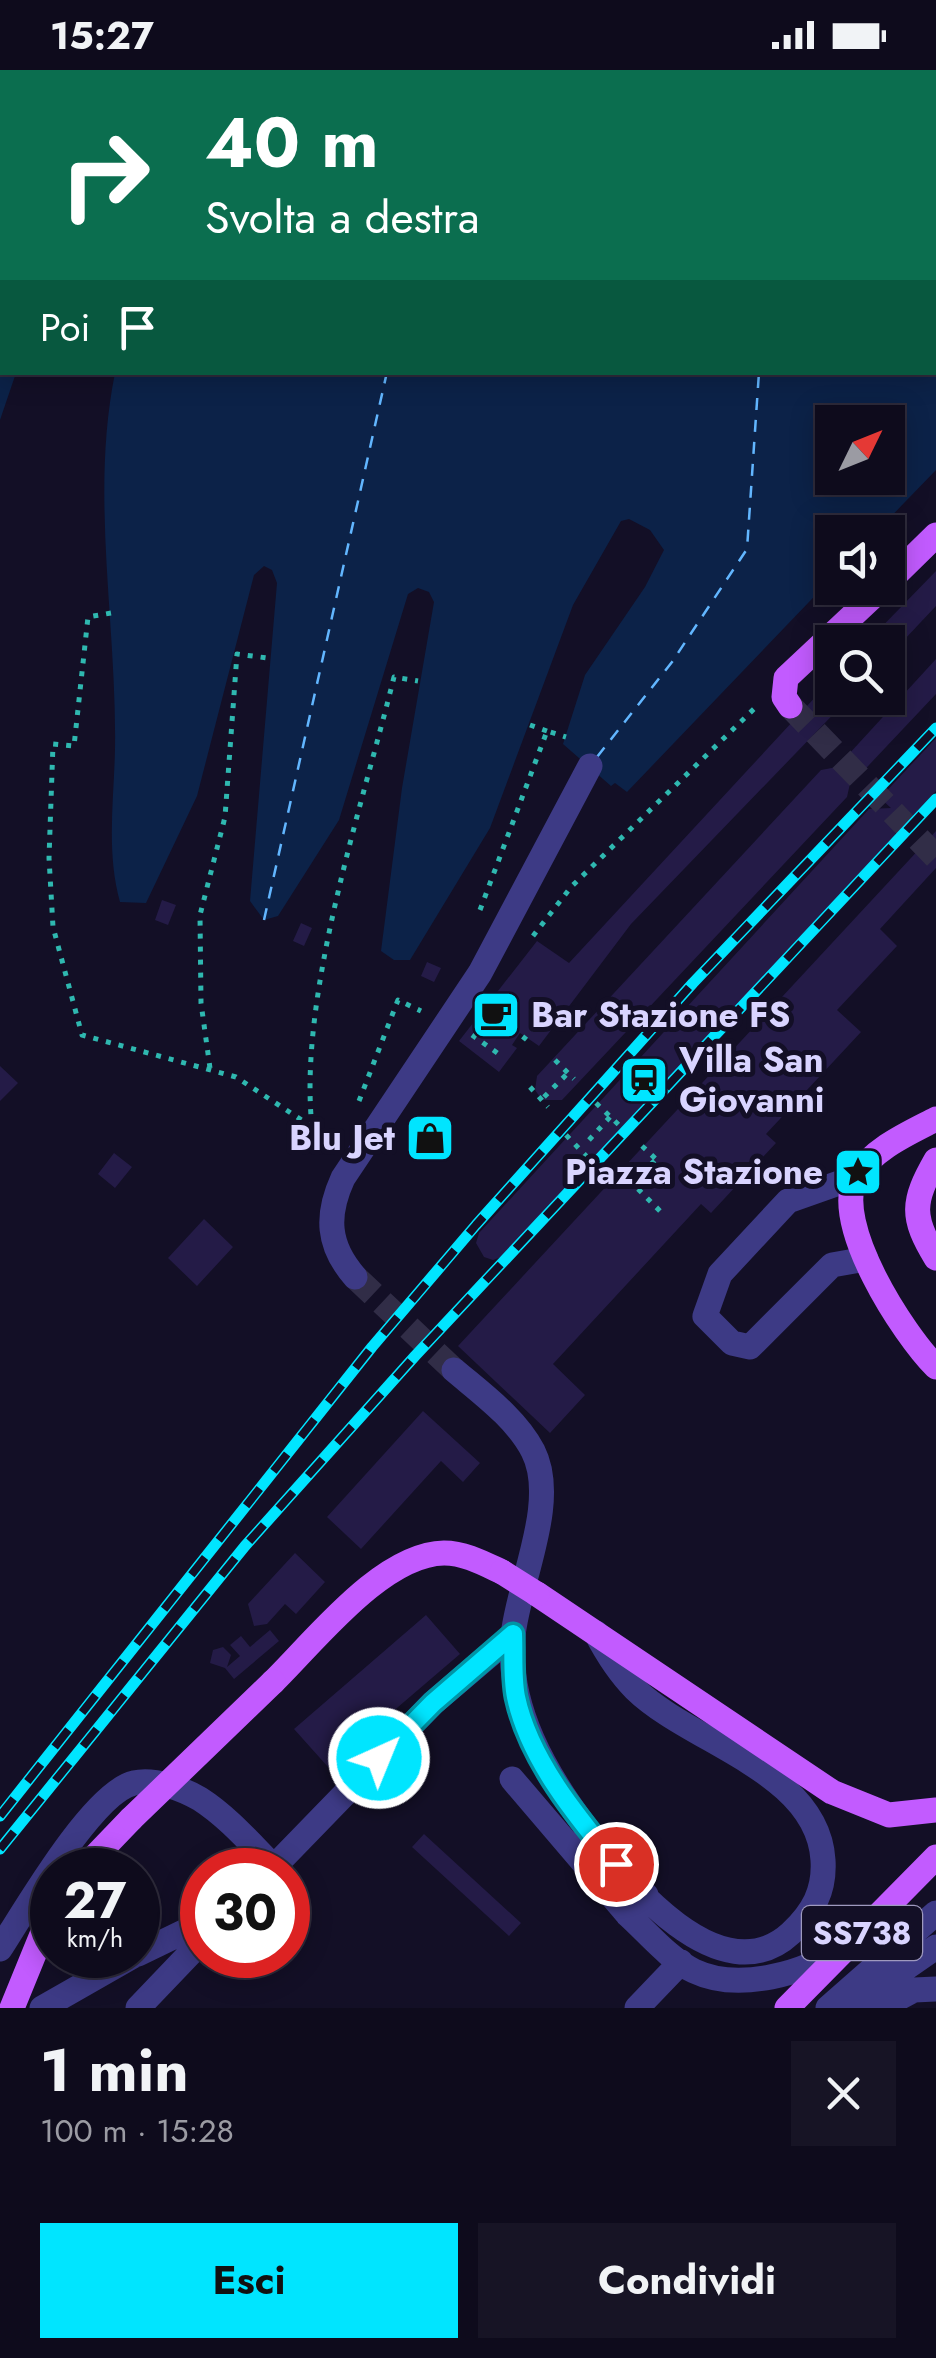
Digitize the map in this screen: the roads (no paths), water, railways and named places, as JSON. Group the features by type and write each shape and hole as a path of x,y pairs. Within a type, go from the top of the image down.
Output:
{"main road":[{"path":"905,566 936,536"},
{"path":"790,706 784,697 786,678 864,605"},
{"path":"936,1119 889,1144 856,1177 848,1208 866,1259 916,1348 936,1367"},
{"path":"936,1160 916,1207 919,1231 936,1258"},
{"path":"103,1848 374,1583 410,1560 448,1553 502,1572 832,1792 889,1815 936,1810"},
{"name":"SS738","path":"787,2008 936,1856"},
{"path":"12,2008 30,1964"}],"street":[{"path":"355,1277 335,1250 330,1216 334,1197 454,1026 590,766"},
{"path":"856,1177 788,1201 720,1274 705,1316 732,1344 750,1347 832,1265 866,1259"},
{"path":"454,1370 514,1426 532,1449 539,1468 540,1499 513,1634 516,1697 530,1736 588,1829 646,1895 695,1938 733,1952 751,1951 785,1938 812,1910 824,1874 823,1851 810,1816 748,1762 637,1691 613,1664 596,1634"},
{"path":"292,1848 433,1703 513,1634"},
{"path":"512,1779 628,1915 681,1962 708,1976 767,1976 817,1961 864,1930"},
{"path":"0,1949 68,1845 111,1796 133,1783 174,1788 197,1797 252,1848"},
{"path":"628,1915 646,1895"},
{"path":"868,2003 936,1914"},
{"path":"828,2008 936,1914"},
{"path":"868,2003 936,1947"},
{"path":"637,2008 681,1962"},
{"path":"141,2004 180,1964"},
{"path":"42,2008 94,1978"},
{"path":"868,2003 914,1990 936,1991"},
{"path":"909,2008 936,1991"}],"water":[{"path":"0,375 15,375 0,420"},
{"path":"115,375 936,375 936,470 892,515 815,515 815,596 627,792 615,783 611,786 563,744 585,675 645,587 664,550 650,530 629,519 621,521 573,605 490,828 410,960 394,960 381,951 402,788 434,602 429,592 418,588 408,594 339,820 278,916 264,920 250,901 277,583 272,570 264,566 254,575 197,796 146,903 120,902 112,845 115,702 105,466"}],"tunnel":[{"path":"790,706 936,857"},
{"path":"355,1277 454,1370"}],"railway":[{"path":"0,1816 372,1347 476,1225 693,983 936,728"},
{"path":"0,1849 245,1546 415,1356 936,799"}],"place":[{"name":"Bar Stazione FS","path":"496,1015"},
{"name":"Villa San Giovanni","path":"644,1080"},
{"name":"Blu Jet","path":"430,1138"},
{"name":"Piazza Stazione","path":"858,1172"}]}
